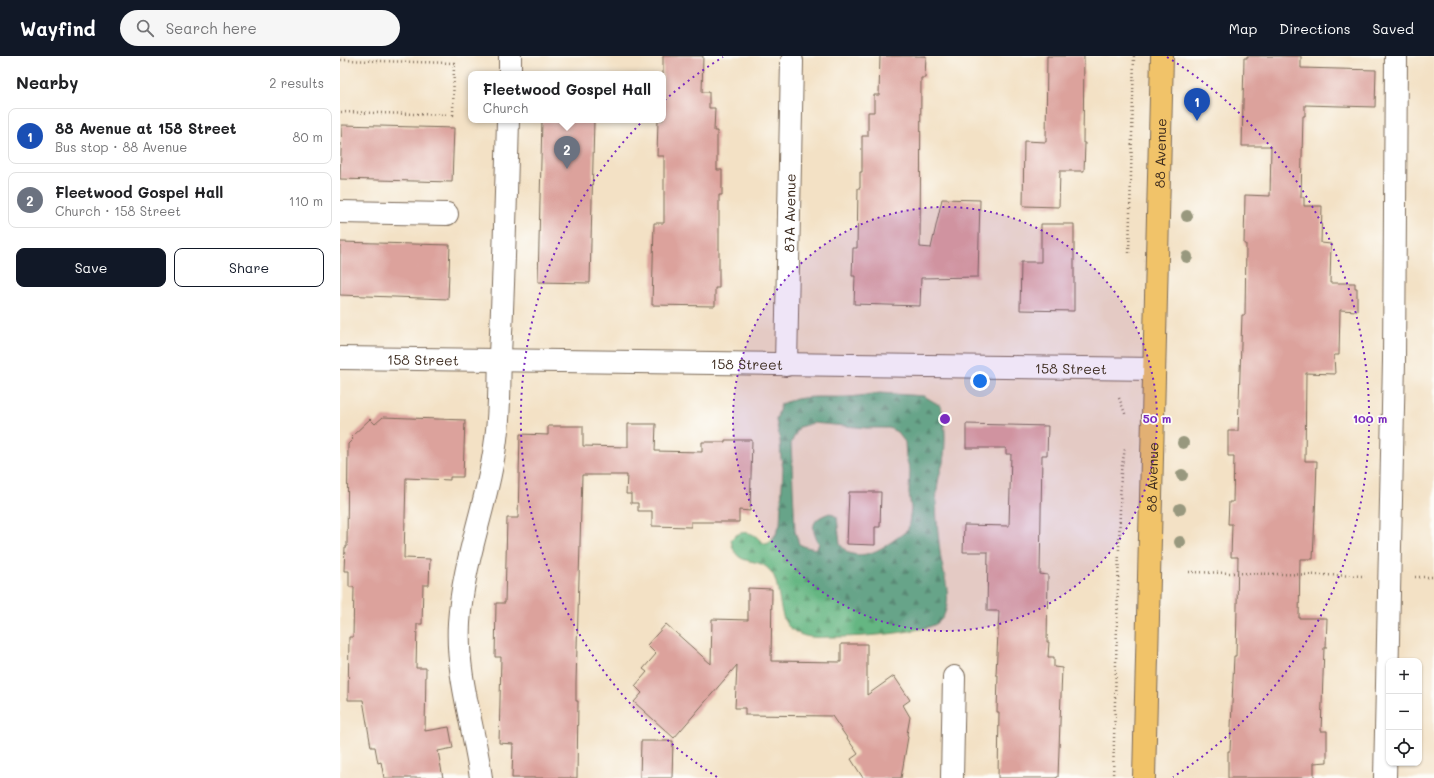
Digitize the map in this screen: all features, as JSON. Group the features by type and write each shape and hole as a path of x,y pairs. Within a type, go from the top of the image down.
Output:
{"main road":[{"name":"88 Avenue","path":"1144,778 1162,56"}],"street":[{"path":"510,56 510,71"},
{"path":"1385,778 1394,361 1396,56"},
{"name":"87A Avenue","path":"786,365 792,61"},
{"path":"481,778 462,681 459,624 468,561 486,498 494,455 499,409 508,123"},
{"path":"340,212 447,214"},
{"name":"158 Street","path":"340,358 1154,369"},
{"path":"952,778 954,677"}],"path":[{"path":"1129,253 1134,56"},
{"path":"341,112 452,115 454,63 342,60"},
{"path":"1119,398 1126,417"},
{"path":"1113,778 1121,471 1125,446"},
{"path":"1189,572 1370,576"},
{"path":"1408,577 1434,577"}],"green space":[{"path":"880,393 924,396 941,406 945,427 945,448 939,478 936,509 941,560 947,592 944,615 936,624 910,631 852,637 805,636 794,631 785,622 777,586 772,573 760,564 742,559 734,549 731,540 738,534 751,533 763,543 767,544 776,534 780,524 783,468 776,420 781,404 798,399 814,397 850,397","holes":["813,423 867,428 889,428 897,432 905,442 906,457 910,471 909,492 911,509 908,530 880,549 857,555 849,553 840,544 837,517 830,513 819,518 814,524 814,533 819,544 816,549 799,544 795,531 791,443 799,427"]}],"building":[{"path":"663,56 703,56 702,92 709,92 709,108 715,108 714,131 717,131 717,170 722,170 722,195 719,195 719,288 715,288 715,306 652,305 654,223 664,223 664,156 657,156 658,123 666,123 666,71 663,71"},
{"path":"880,56 926,56 925,78 921,78 920,247 931,248 942,199 980,200 978,277 921,278 920,306 854,304 855,276 852,276 853,248 857,248 858,188 860,188 860,172 862,172 862,136 868,136 868,112 874,112 874,95 879,95"},
{"path":"1047,56 1084,56 1084,171 1060,171 1059,207 1023,206 1024,141 1046,142"},
{"path":"1247,56 1301,56 1301,68 1376,70 1375,107 1305,105 1305,116 1303,116 1301,197 1304,197 1304,206 1322,206 1321,243 1331,244 1330,283 1355,283 1355,288 1357,288 1357,311 1340,310 1339,355 1334,355 1335,374 1306,373 1305,461 1317,461 1313,559 1300,559 1299,618 1327,618 1326,648 1324,648 1321,731 1327,731 1327,762 1314,763 1314,778 1228,778 1228,751 1230,751 1234,656 1236,656 1238,557 1231,557 1232,524 1228,524 1229,502 1233,502 1234,456 1228,456 1228,431 1238,431 1242,315 1245,315 1245,195 1270,196 1271,146 1242,146 1244,58 1247,58"},
{"path":"542,123 594,123 590,283 538,282"},
{"path":"342,125 454,128 452,182 340,179"},
{"path":"1041,224 1074,224 1074,311 1020,310 1021,262 1041,262"},
{"path":"340,242 450,245 448,299 340,295"},
{"path":"383,417 465,420 463,477 450,477 450,480 406,478 404,558 430,559 429,585 423,585 422,624 417,624 416,668 426,668 425,731 449,727 453,748 438,751 443,778 384,778 381,762 378,763 375,747 371,747 363,700 348,700 349,637 353,637 354,587 349,587 349,571 344,571 345,547 347,547 348,444 353,439 351,437 370,419 375,424"},
{"path":"628,424 656,424 655,451 702,452 702,442 752,440 750,511 739,510 739,522 691,522 691,527 652,526 652,511 638,511 638,503 631,503 631,494 626,494 627,475 582,475 576,682 576,701 578,701 577,778 512,778 513,744 499,743 501,657 495,657 496,603 505,603 507,518 518,518 520,434 548,435 548,426 583,426 583,446 628,447"},
{"path":"966,424 1048,426 1047,455 1042,455 1040,574 1048,575 1048,657 1054,657 1054,667 1062,668 1058,777 1055,778 998,778 999,712 997,712 998,675 996,675 999,611 987,611 988,552 963,552 964,525 1009,526 1011,454 1006,454 1006,448 966,448"},
{"path":"849,492 881,492 880,527 875,527 875,545 847,544"},
{"path":"748,588 772,589 771,661 841,662 841,644 867,644 867,695 894,676 910,700 903,705 910,717 901,778 863,778 851,759 858,754 832,716 745,715 745,708 735,708 737,665 674,738 634,702 642,693 635,686 647,672 643,669 656,654 647,645 666,624 711,664 712,619 748,620"},
{"path":"641,741 673,741 672,778 640,778"}],"place":[{"name":"88 Avenue at 158 Street","path":"1197,121"},
{"name":"Fleetwood Gospel Hall","path":"567,169"}]}
